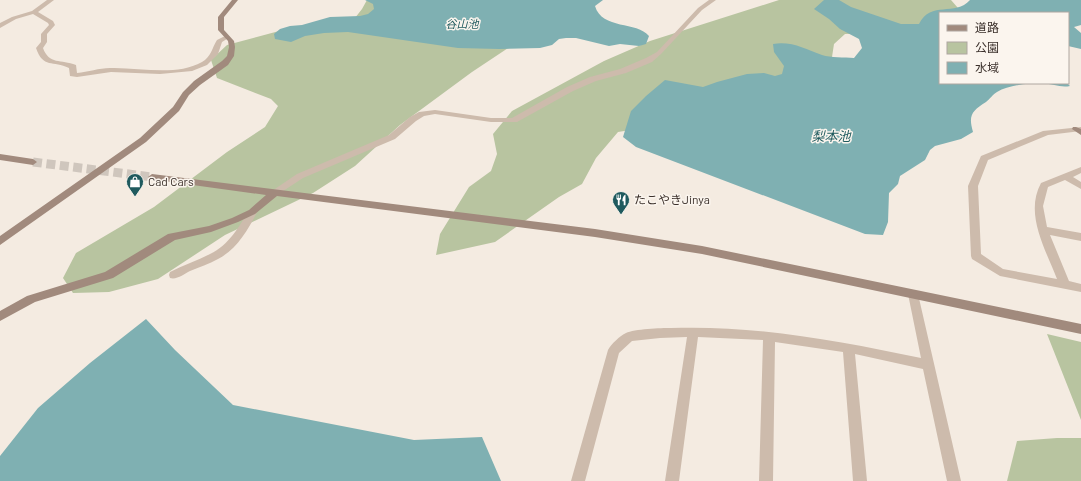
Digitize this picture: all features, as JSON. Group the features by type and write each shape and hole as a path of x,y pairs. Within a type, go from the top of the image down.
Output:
{"street":[{"path":"0,26 14,18 34,12 51,0"},
{"path":"0,241 154,131 176,109 186,94 225,63 230,56 232,47 231,41 221,30 221,17 235,0"},
{"path":"0,316 31,299 108,275 172,237 211,229 252,212 274,193 300,176 392,137 413,119 422,114 435,112 491,120 514,120 581,84 593,79 623,71 649,60 659,53 700,9 712,0"},
{"path":"34,12 38,16 51,22 52,25 44,34 44,42 39,48 40,54 47,61 69,64 73,67 73,74 77,75 116,70 148,72 182,71 192,69 201,65 215,55 218,50 219,41 228,37"},
{"path":"1079,130 1046,133 984,158 973,186 976,256 1000,272 1081,288"},
{"path":"0,158 33,162"},
{"path":"1065,285 1043,230 1038,206 1044,185 1081,170"},
{"path":"1066,176 1081,186"},
{"path":"152,177 595,233 702,250 1081,329"},
{"path":"174,275 189,266 215,256 226,248 242,231 252,212"},
{"path":"1043,230 1081,237"},
{"path":"913,294 954,481"},
{"path":"578,481 614,350 629,337 694,332 769,336 849,348 929,365"},
{"path":"672,481 694,332"},
{"path":"766,481 769,336"},
{"path":"849,348 860,481"}],"green space":[{"path":"367,0 532,32 472,72 400,125 355,166 313,193 225,235 158,279 109,292 73,293 63,278 76,253 154,207 227,152 265,127 278,106 271,99 217,78 211,60 227,45 294,27 351,23"},
{"path":"779,0 951,0 958,8 939,12 939,31 845,34 834,44 832,57 783,90 649,127 618,132 596,158 582,184 559,197 495,242 436,255 440,234 469,187 491,171 497,154 493,134 512,111 604,61 650,41"},
{"path":"1047,334 1081,342 1081,420"},
{"path":"1081,438 1081,481 1007,481 1017,441"}],"water":[{"name":"谷山池","path":"365,0 603,0 595,6 599,14 605,19 644,31 649,36 646,44 639,46 620,44 609,46 576,38 566,38 559,39 552,45 540,48 499,49 458,48 348,32 324,33 305,36 291,42 275,39 274,34 280,29 290,26 302,25 330,17 360,16 368,14 374,9 373,4"},
{"name":"梨本池","path":"824,0 839,0 851,7 901,24 919,24 924,17 936,10 957,8 970,0 1081,0 1081,25 1074,27 1081,33 1081,49 1069,46 1069,12 939,12 939,84 1025,84 1013,86 996,93 977,108 972,114 971,121 973,132 961,139 935,146 930,150 925,160 900,176 898,184 889,193 888,222 883,235 865,234 636,147 623,137 631,111 665,80 703,87 747,74 764,73 775,76 782,74 784,66 774,52 773,44 780,43 804,48 826,56 854,58 862,48 859,39 840,29 829,19 814,9"},
{"path":"1049,84 1068,84 1070,86"},
{"path":"146,319 175,350 233,405 414,440 482,437 501,481 0,481 0,456 38,408 90,363"}],"tunnel":[{"path":"33,162 152,177"}],"place":[{"name":"Cad Cars","path":"135,197"},
{"name":"たこやきJinya","path":"621,215"}]}
